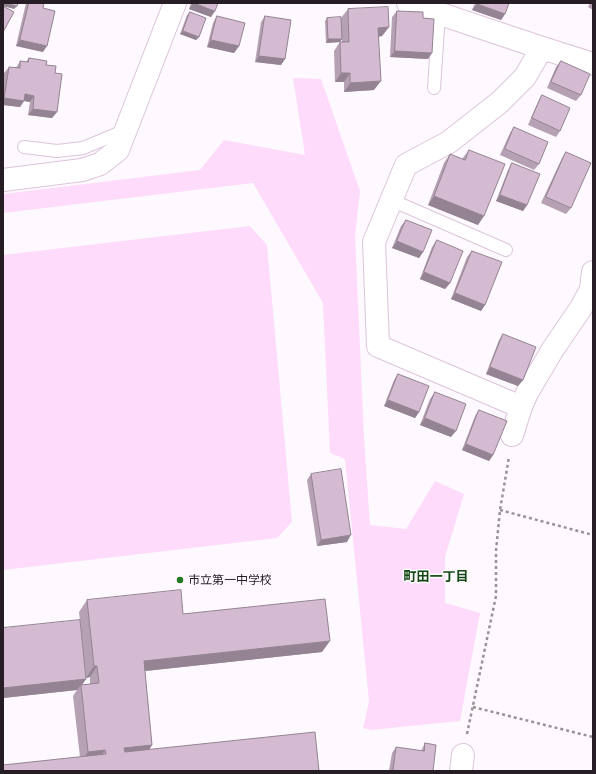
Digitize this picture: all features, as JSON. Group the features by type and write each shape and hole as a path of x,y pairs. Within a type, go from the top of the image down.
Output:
{"street":[{"path":"3,180 82,170 100,164 118,150 175,3"},
{"path":"408,3 593,64"},
{"path":"521,407 378,346 374,242 406,165 449,142 500,102 525,77 542,48"},
{"path":"512,435 521,407 528,393 553,349 581,308 592,283"}],"lane":[{"path":"434,88 439,13"},
{"path":"24,147 57,151 83,148 126,130"},
{"path":"391,200 506,250"}],"path":[{"path":"462,763 496,596 496,551 500,510 512,435"},
{"path":"500,510 593,535"},
{"path":"473,707 593,737"}],"shaded area":[{"path":"293,78 321,79 360,191 355,235 364,438 370,525 406,529 435,481 464,494 445,557 445,603 480,613 460,721 371,730 363,728 369,701 345,459 330,453 323,303 253,183 3,213 3,194 200,170 224,140 305,155"},
{"path":"250,226 267,245 292,522 277,538 3,570 3,255"}],"building":[{"path":"6,3 18,3 17,6"},
{"path":"29,3 44,3 43,8 55,11 47,46 20,40"},
{"path":"194,3 218,3 215,11"},
{"path":"477,3 509,3 505,14"},
{"path":"3,6 14,12 3,32"},
{"path":"388,7 389,27 378,28 381,81 350,83 350,73 341,73 340,42 349,42 348,9"},
{"path":"397,11 423,12 423,18 434,19 432,53 395,51"},
{"path":"190,12 206,18 199,37 183,31"},
{"path":"217,16 245,23 239,46 211,40"},
{"path":"265,16 291,20 285,59 259,56"},
{"path":"341,17 342,39 328,39 327,18"},
{"path":"29,58 47,61 46,65 56,66 55,73 62,74 57,112 33,109 34,96 25,94 24,101 4,98 9,67 20,68 20,61 28,62"},
{"path":"561,61 590,74 581,95 551,82"},
{"path":"542,95 570,108 560,131 532,118"},
{"path":"514,127 548,142 539,164 505,149"},
{"path":"469,150 505,164 484,216 434,196 450,154 465,160"},
{"path":"566,152 591,163 571,208 546,197"},
{"path":"512,163 540,174 527,205 500,195"},
{"path":"406,220 432,230 423,252 397,241"},
{"path":"437,240 463,251 450,283 424,272"},
{"path":"472,251 502,262 485,305 455,293"},
{"path":"503,334 536,347 523,380 490,367"},
{"path":"398,374 429,386 419,412 388,400"},
{"path":"435,392 466,404 456,431 425,418"},
{"path":"479,410 507,421 493,455 466,444"},
{"path":"341,469 351,535 321,540 311,474"},
{"path":"181,590 183,614 325,599 330,641 144,661 152,745 124,748 125,752 315,732 319,771 3,771 3,765 106,754 105,750 88,752 81,685 99,683 97,666 94,666 87,600"},
{"path":"80,620 86,679 3,688 3,628"},
{"path":"425,743 436,745 433,771 393,771 396,747 424,751"}],"place":[{"name":"市立第一中学校","path":"180,580"}],"district":[{"name":"町田一丁目","path":"436,577"}]}
